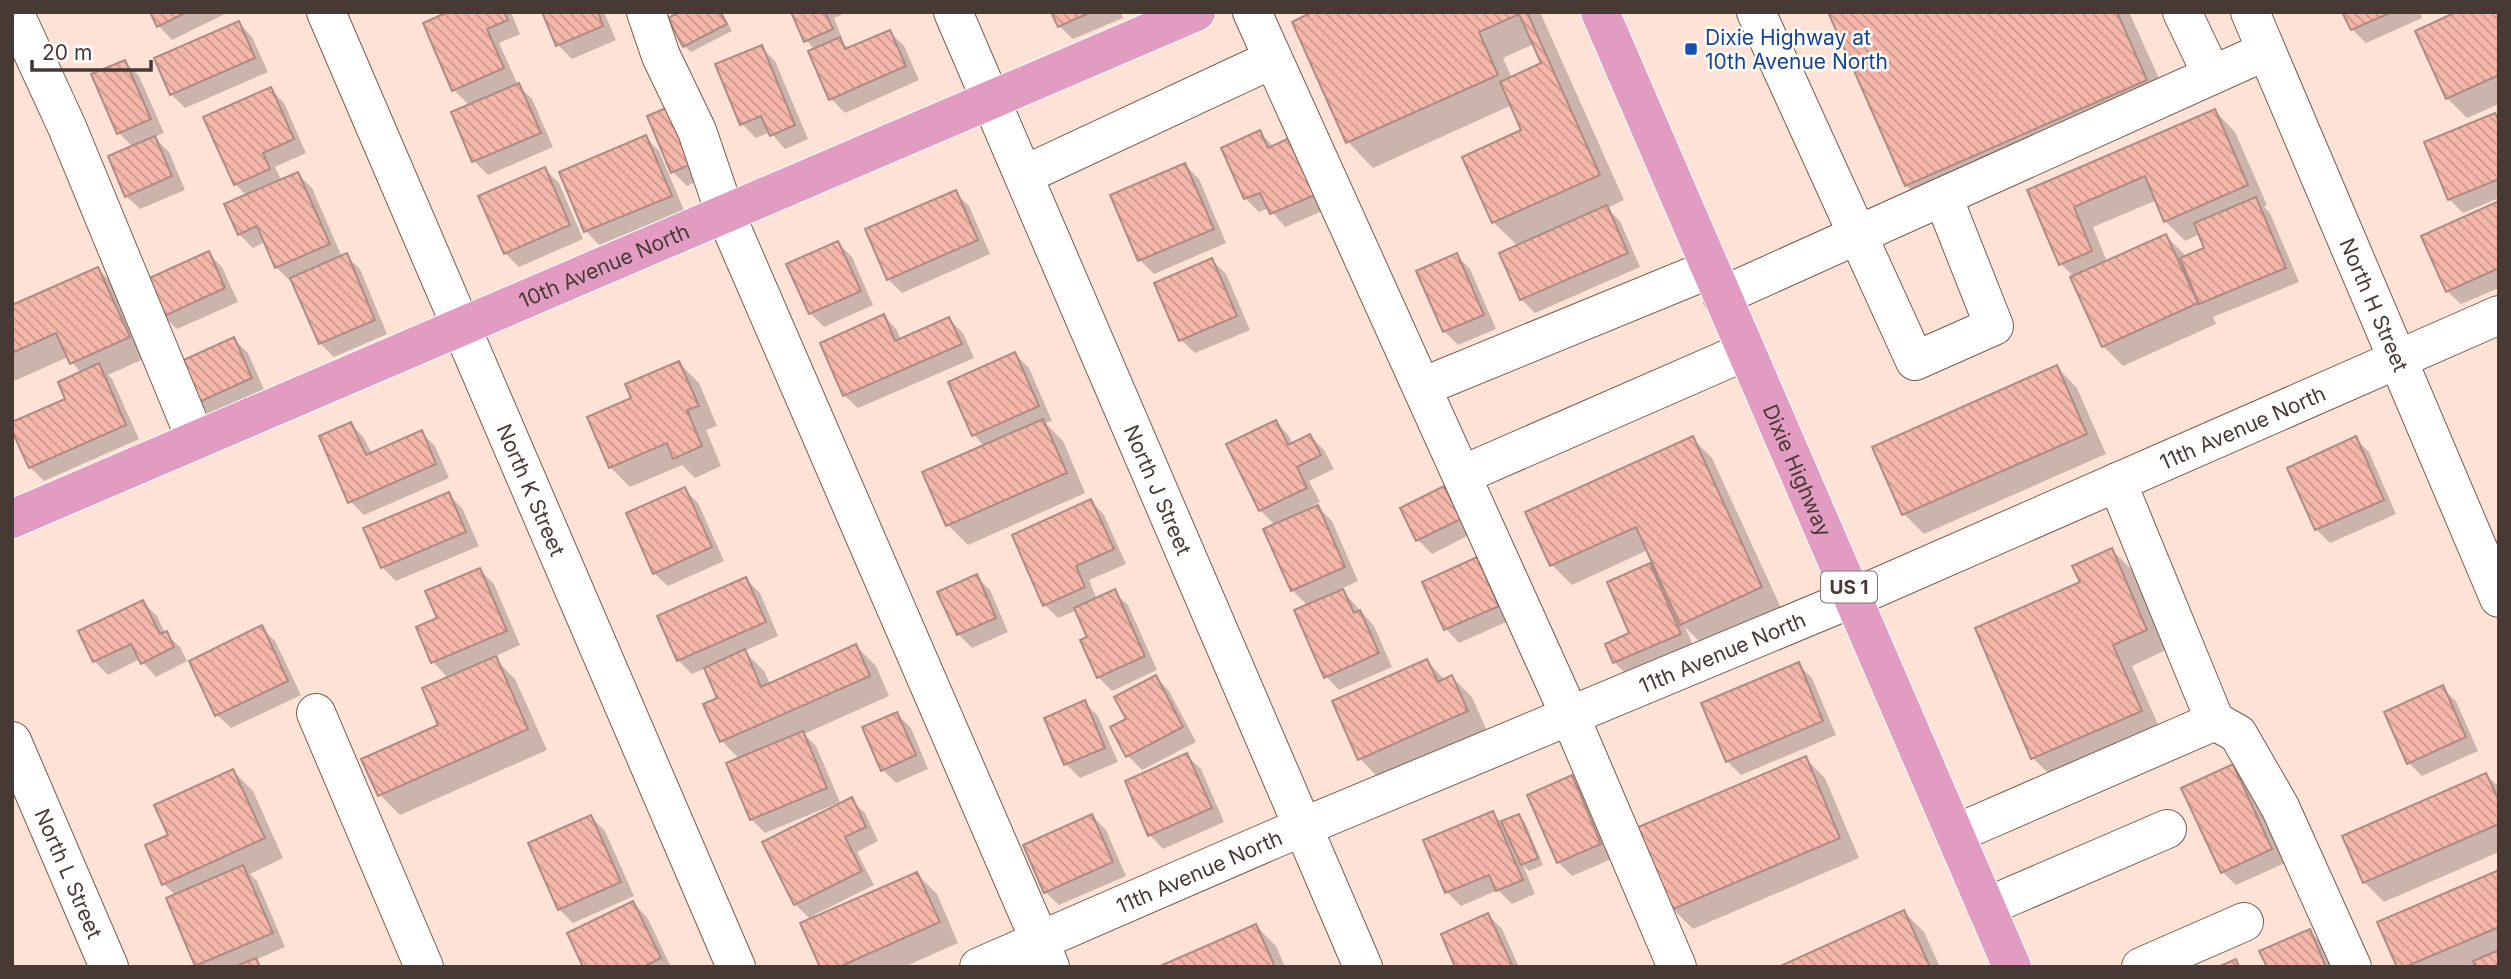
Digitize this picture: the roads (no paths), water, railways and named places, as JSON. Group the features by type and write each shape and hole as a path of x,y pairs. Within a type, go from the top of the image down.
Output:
{"main road":[{"name":"10th Avenue North","path":"12,519 1196,12"},
{"name":"Dixie Highway","path":"1600,12 2012,967"}],"street":[{"path":"15,12 67,127 197,440"},
{"name":"North K Street","path":"326,12 736,967"},
{"path":"646,12 661,56 697,131 725,213 1045,954"},
{"name":"North J Street","path":"953,12 1363,967"},
{"path":"1252,12 1570,716 1677,967"},
{"path":"1756,12 1915,361 1994,326 1943,197"},
{"path":"2182,12 2212,75"},
{"name":"North H Street","path":"2250,12 2499,598"},
{"path":"1422,387 1857,236 2266,51"},
{"path":"1024,175 1273,59"},
{"name":"11th Avenue North","path":"979,967 1045,954 1304,827 1853,598 2499,315"},
{"path":"1462,475 1746,351"},
{"path":"2117,482 2216,721 2238,734 2280,807 2352,967"},
{"path":"316,713 424,967"},
{"path":"1955,834 2216,721"},
{"name":"North L Street","path":"12,741 109,967"},
{"path":"1986,907 2167,829"},
{"path":"2141,967 2244,922"}],"place":[{"name":"Dixie Highway at 10th Avenue North","path":"1691,49"}]}
